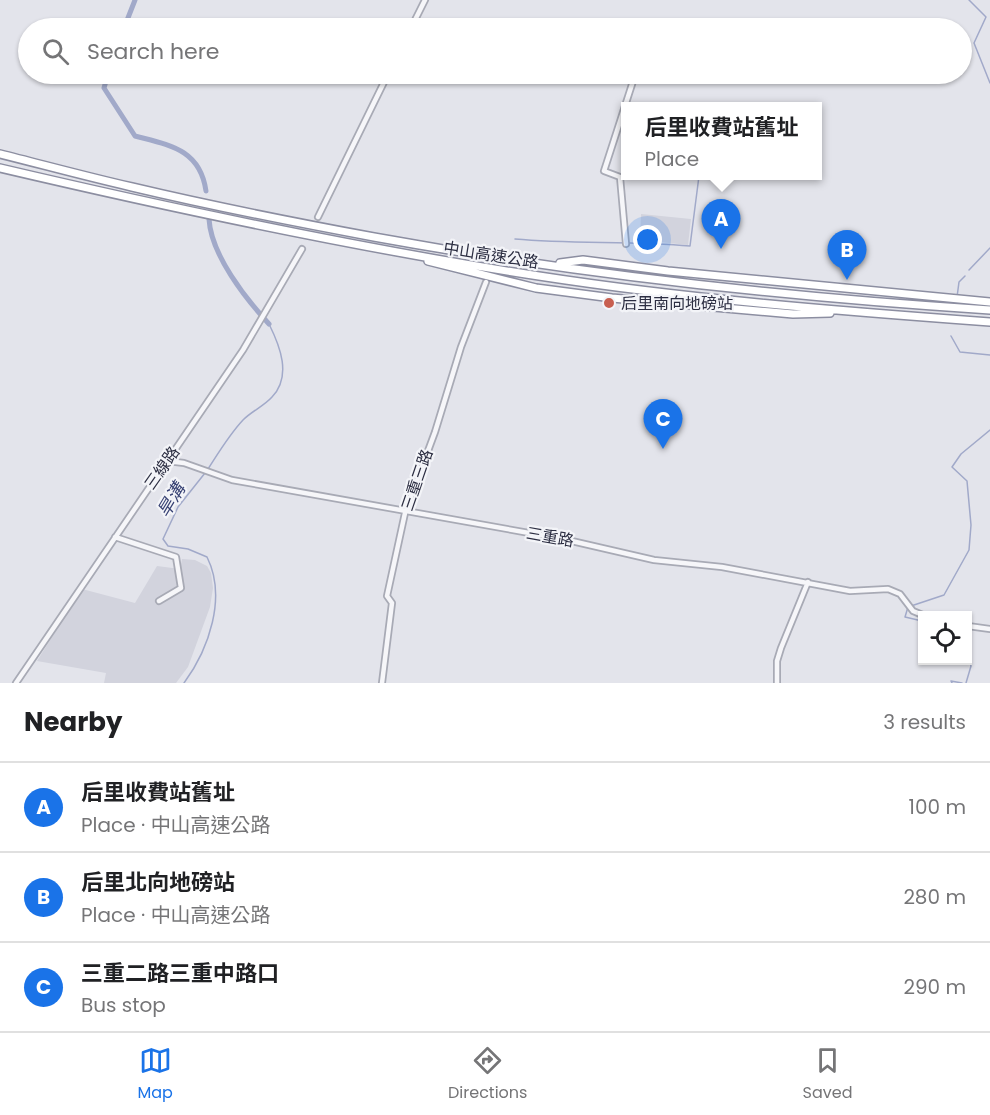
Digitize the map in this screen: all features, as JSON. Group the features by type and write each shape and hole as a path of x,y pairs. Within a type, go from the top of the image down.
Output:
{"highway":[{"name":"中山高速公路","path":"0,154 132,188 303,223 551,264 767,292 990,310"},
{"name":"中山高速公路","path":"0,168 166,207 353,244 541,276 720,299 990,322"},
{"path":"353,244 536,288 723,309 793,314 859,311"},
{"path":"551,264 583,260 668,272 990,302"}],"street":[{"path":"416,18 425,0"},
{"path":"318,217 383,84"},
{"path":"626,102 632,84"},
{"path":"621,118 604,171 620,177 626,244"},
{"name":"三線路","path":"15,683 243,350 302,249"},
{"name":"三重三路","path":"382,683 392,603 387,596 405,513 435,432 461,346 486,282"},
{"name":"三重路","path":"167,461 184,463 232,480 405,513 563,539 654,560 722,567 850,591 894,591 900,594 913,611 918,613"},
{"path":"115,537 176,557 181,588 159,601"},
{"path":"777,683 777,661 808,582"},
{"path":"972,627 990,629"}],"shaded area":[{"path":"641,214 691,219 688,245 640,240"},
{"path":"182,559 195,560 207,566 211,573 213,588 210,607 188,667 176,683 104,683 106,673 37,661 82,589 135,603 157,566 180,569"}],"waterway":[{"path":"128,18 135,0"},
{"path":"969,0 986,17 974,43 990,83"},
{"path":"105,84 104,88 135,136 160,142 181,151 197,166 203,177 206,191"},
{"path":"515,239 690,246 698,180"},
{"path":"209,219 216,247 231,276 269,324"},
{"path":"969,270 990,248"},
{"path":"957,297 959,282 965,276"},
{"name":"旱溝","path":"208,469 238,426 272,397 282,380 280,351 269,324"},
{"path":"951,336 960,352 990,355"},
{"path":"918,620 905,617 908,607 944,595 969,550 971,525 967,481 952,467 961,454 990,430"},
{"name":"旱溝","path":"184,683 208,639 215,605 213,573 207,557 188,549 168,546 163,539 178,507 205,473"},
{"path":"966,683 971,665"},
{"path":"952,683 951,681 962,683"}],"place":[{"name":"后里收費站舊址","path":"721,249"},
{"name":"后里北向地磅站","path":"847,280"},
{"name":"后里南向地磅站","path":"609,303"},
{"name":"三重二路三重中路口","path":"663,449"}]}
